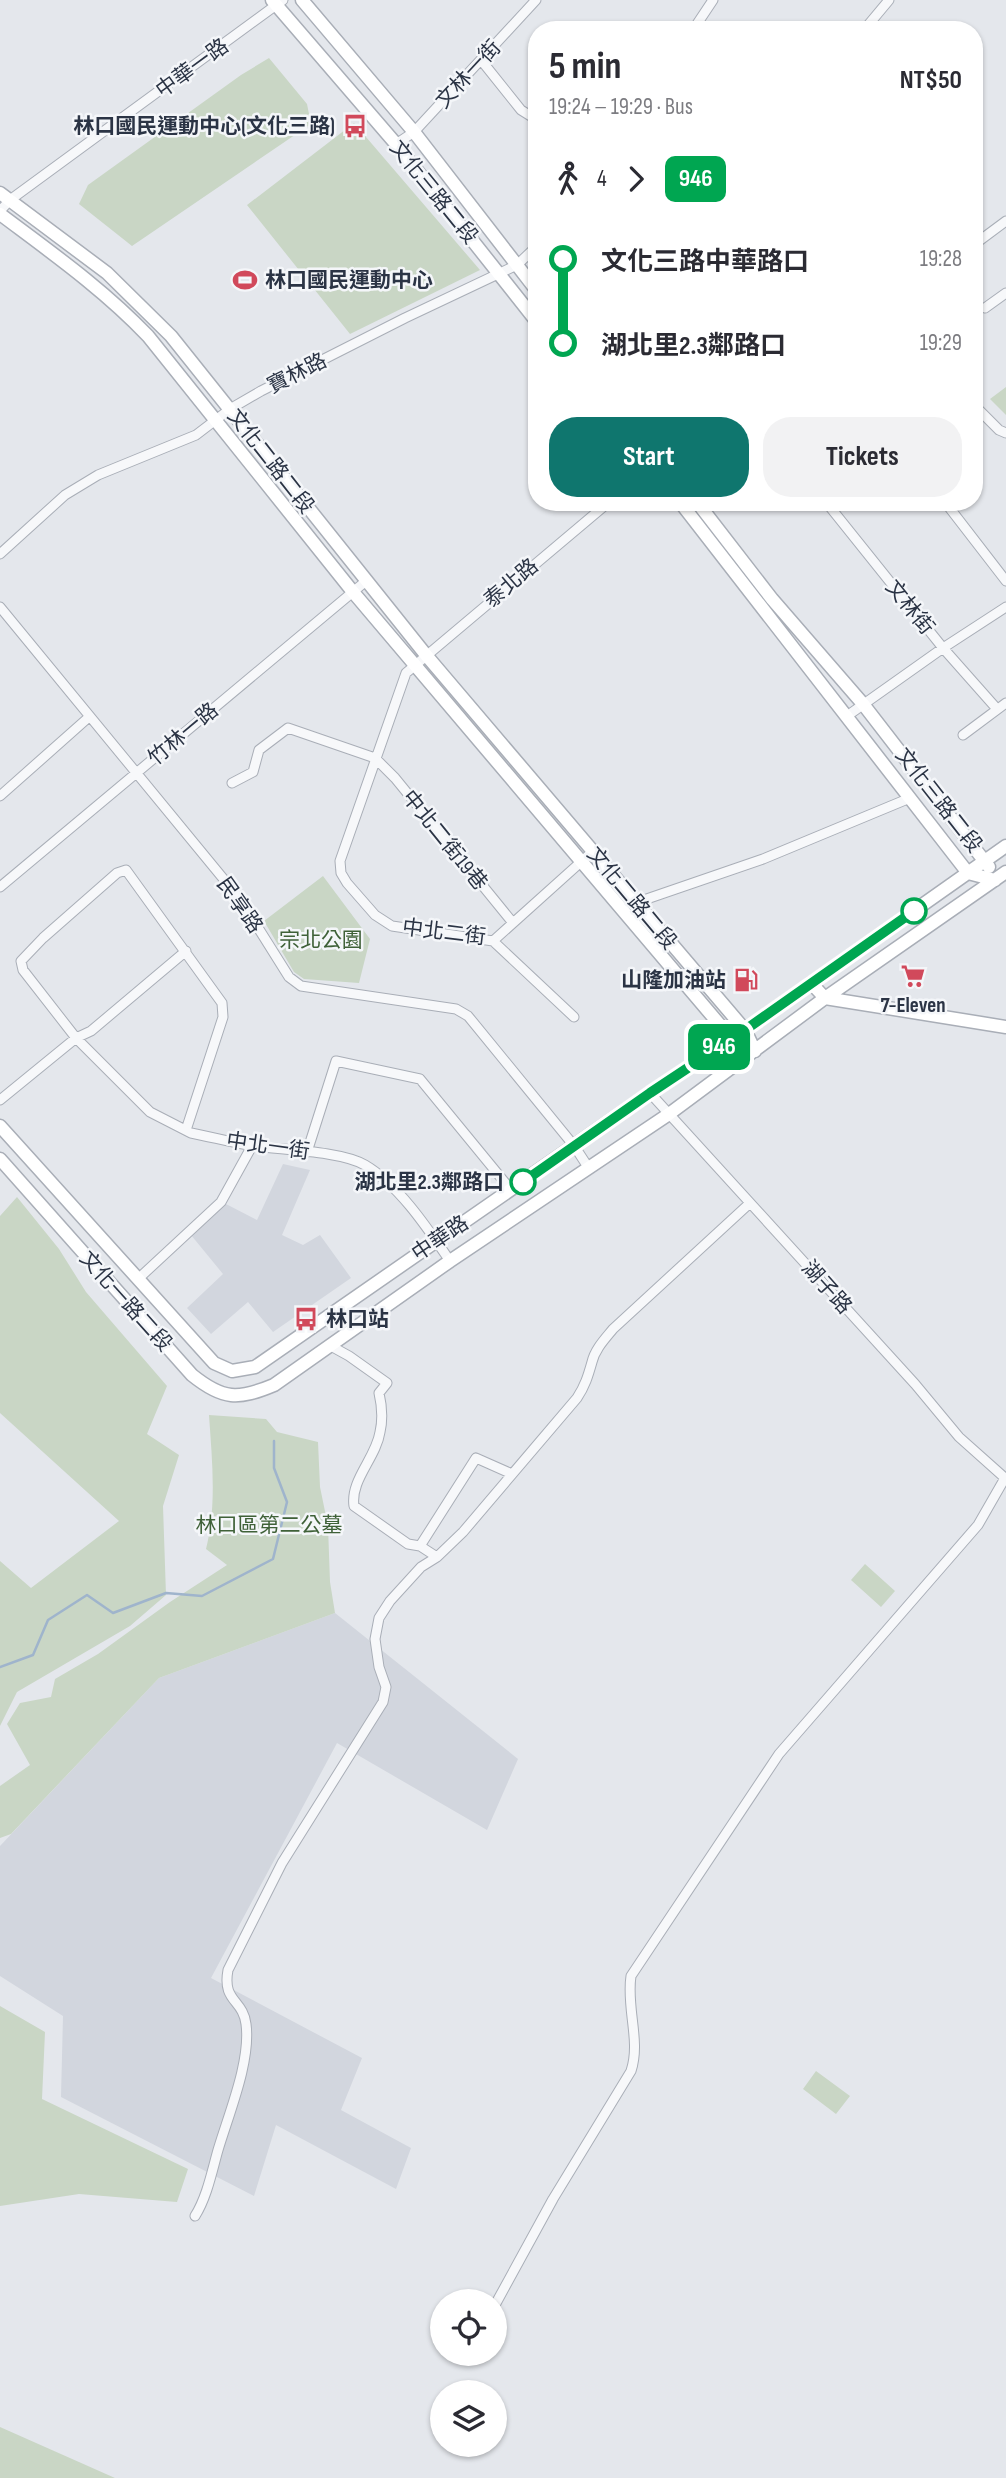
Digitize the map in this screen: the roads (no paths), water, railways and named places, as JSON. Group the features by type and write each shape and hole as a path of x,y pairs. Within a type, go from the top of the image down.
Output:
{"street":[{"name":"文化三路二段","path":"302,0 414,132 528,279"},
{"name":"文林一街","path":"396,144 414,132 536,0"},
{"path":"699,21 713,0"},
{"path":"872,21 890,0"},
{"name":"文化三路二段","path":"277,2 396,144 528,311"},
{"name":"中華一路","path":"0,213 5,197 277,2"},
{"path":"481,60 521,110 528,114"},
{"name":"文化二路二段","path":"5,197 107,273 172,336 426,655 745,1030 755,1051"},
{"name":"文化二路二段","path":"0,213 82,274 148,336 353,592 581,862 732,1038 755,1051"},
{"path":"983,238 1006,221"},
{"path":"517,265 528,255"},
{"name":"寶林路","path":"0,554 65,495 98,475 196,435 230,409 333,354 517,265"},
{"path":"985,307 1006,293"},
{"path":"983,413 999,430 1006,433"},
{"name":"泰北路","path":"414,665 598,511"},
{"name":"文化三路二段","path":"687,511 968,873 995,880"},
{"name":"文化三路二段","path":"703,511 772,599 863,704 986,860 995,880"},
{"name":"文林街","path":"837,511 943,648 997,709"},
{"path":"952,511 1006,581"},
{"name":"竹林一路","path":"0,887 366,581"},
{"name":"民享路","path":"0,607 240,899 289,977 301,986 456,1009 468,1016 575,1147 588,1167"},
{"path":"847,716 1006,607"},
{"name":"中北二街","path":"414,665 406,673 340,861 341,873 382,922 392,926 493,941 592,852"},
{"path":"963,735 1006,703"},
{"path":"2,791 89,717"},
{"path":"232,783 253,772 259,750 288,728 375,758"},
{"name":"中北二街19巷","path":"375,758 395,778 513,923"},
{"path":"635,902 763,859 910,798"},
{"name":"中華路","path":"255,1367 435,1240 745,1030 1006,846"},
{"name":"中北一街","path":"186,951 126,870 117,873 21,961 23,971 76,1038 150,1112 186,1130 252,1146 307,1152 363,1164 381,1177 402,1199 450,1261"},
{"name":"中華路","path":"274,1385 450,1261 669,1114 824,998 1006,872"},
{"path":"493,941 573,1017"},
{"path":"0,1100 76,1038 91,1031 186,951 222,1003 223,1017 186,1130"},
{"path":"811,984 824,998 1006,1027"},
{"path":"307,1152 336,1061 420,1079 511,1190"},
{"name":"湖子路","path":"650,1093 915,1384 958,1437 1005,1478"},
{"name":"文化一路二段","path":"0,1126 214,1363 232,1371 255,1367"},
{"path":"138,1279 221,1202 252,1146"},
{"name":"文化一路二段","path":"0,1159 192,1376 210,1390 232,1396 254,1393 274,1385"},
{"path":"195,2216 205,2193 247,2040 244,2014 225,1985 228,1970 282,1863 383,1702 386,1687 379,1667 375,1639 379,1618 390,1601 421,1567 437,1557 463,1532 586,1385 600,1345 613,1329 750,1203"},
{"path":"329,1345 387,1383 379,1393 382,1407 380,1434 352,1495 354,1506 408,1544 420,1546 437,1557"},
{"path":"420,1546 476,1458 512,1474"},
{"path":"504,2289 553,2199 631,2071 635,2059 628,1993 631,1976 779,1754 978,1525 1005,1478"}],"waterway":[{"path":"0,1667 33,1655 48,1620 87,1595 113,1613 166,1593 202,1596 273,1559 287,1502 274,1468 274,1441"}],"place":[{"name":"林口國民運動中心(文化三路)","path":"355,126"},
{"name":"林口國民運動中心","path":"245,280"},
{"name":"7-Eleven","path":"913,976"},
{"name":"山隆加油站","path":"746,980"},
{"name":"湖北里2.3鄰路口","path":"523,1182"},
{"name":"林口站","path":"306,1319"}],"park label":[{"name":"宗北公園","path":"321,940"},
{"name":"林口區第二公墓","path":"269,1525"}]}
